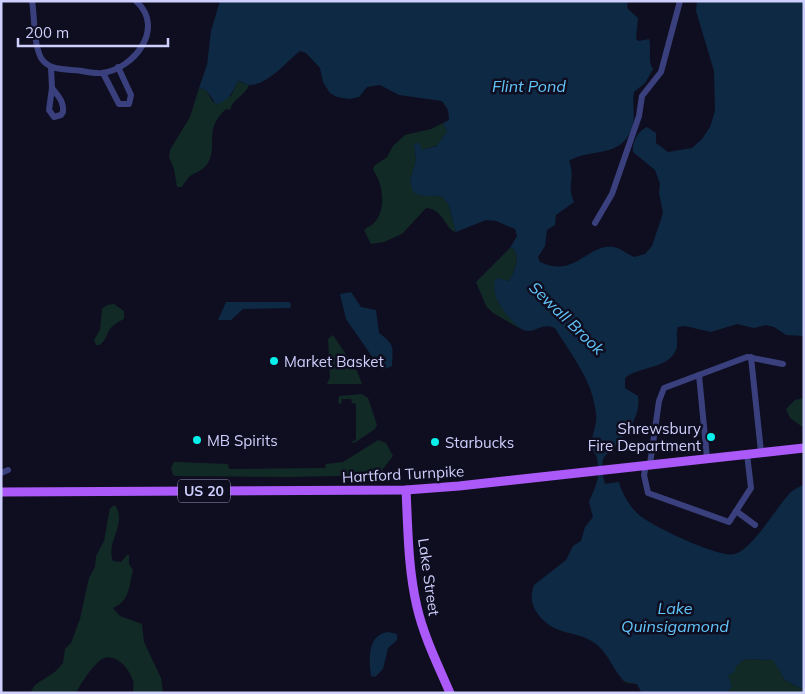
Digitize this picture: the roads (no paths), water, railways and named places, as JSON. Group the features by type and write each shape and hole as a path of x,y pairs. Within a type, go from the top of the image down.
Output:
{"main road":[{"name":"Hartford Turnpike","path":"1,492 406,490 459,486 804,448"},
{"name":"Lake Street","path":"406,490 411,572 416,602 424,630 450,693"}],"street":[{"path":"32,1 38,48 42,58 51,67 103,73 118,67 137,55 147,40 148,22 136,1"},
{"path":"595,223 612,194 639,116 642,96 661,72 680,1"},
{"path":"51,67 52,88"},
{"path":"103,73 119,104 129,104 131,95 118,67"},
{"path":"747,454 751,488 729,522 653,496 646,489 644,475 648,465 663,390 751,357 783,364"},
{"path":"751,357 761,452"},
{"path":"699,375 707,458"},
{"path":"736,511 755,525"}],"water":[{"name":"Flint Pond","path":"220,1 628,1 627,8 638,18 636,39 639,41 649,39 650,62 653,69 645,83 634,92 633,124 629,135 622,143 615,148 587,154 569,161 572,172 571,190 574,202 556,215 555,225 547,230 545,246 538,257 540,262 552,266 563,266 572,264 604,247 616,248 634,257 645,254 652,246 663,213 659,193 660,184 655,170 633,152 636,137 647,127 656,133 656,143 668,152 692,148 702,139 710,127 715,111 714,71 696,11 697,1 804,1 804,336 786,335 774,327 766,325 754,328 737,324 711,332 685,326 678,327 677,347 672,356 666,361 637,371 625,378 625,388 638,396 637,411 632,425 605,457 602,465 605,484 619,482 629,503 645,519 685,540 727,554 735,554 750,544 791,492 804,484 804,690 785,680 773,660 745,659 728,676 732,686 727,693 642,693 637,684 624,681 605,653 596,644 589,639 552,627 538,614 532,600 534,585 566,560 573,546 581,541 585,527 593,517 589,502 598,476 597,458 592,449 596,418 591,390 586,379 555,328 547,326 531,331 523,330 509,318 496,297 494,281 498,278 509,281 516,265 516,253 514,249 510,248 517,236 515,229 496,221 486,220 456,232 449,206 443,197 424,196 413,191 410,181 416,160 414,144 419,143 422,150 437,146 447,131 443,123 449,120 448,110 442,101 399,95 380,85 367,87 359,97 350,99 337,97 330,93 323,82 320,68 306,53 300,51 264,81 250,85 238,81 227,99 216,104 206,90 199,88 207,65 211,31"},
{"path":"351,292 361,307 376,310 379,333 392,347 392,366 382,370 380,368 346,319 340,294"},
{"path":"226,302 289,302 291,304 290,308 243,309 231,320 218,320"},
{"path":"388,632 397,634 397,640 388,648 383,669 375,677 371,676 370,655 373,643 381,634"}],"place":[{"name":"Market Basket","path":"274,361"},
{"name":"Shrewsbury Fire Department","path":"711,437"},
{"name":"MB Spirits","path":"197,440"},
{"name":"Starbucks","path":"435,442"}],"water label":[{"name":"Sewall Brook","path":"567,318"},
{"name":"Lake Quinsigamond","path":"675,617"}]}
